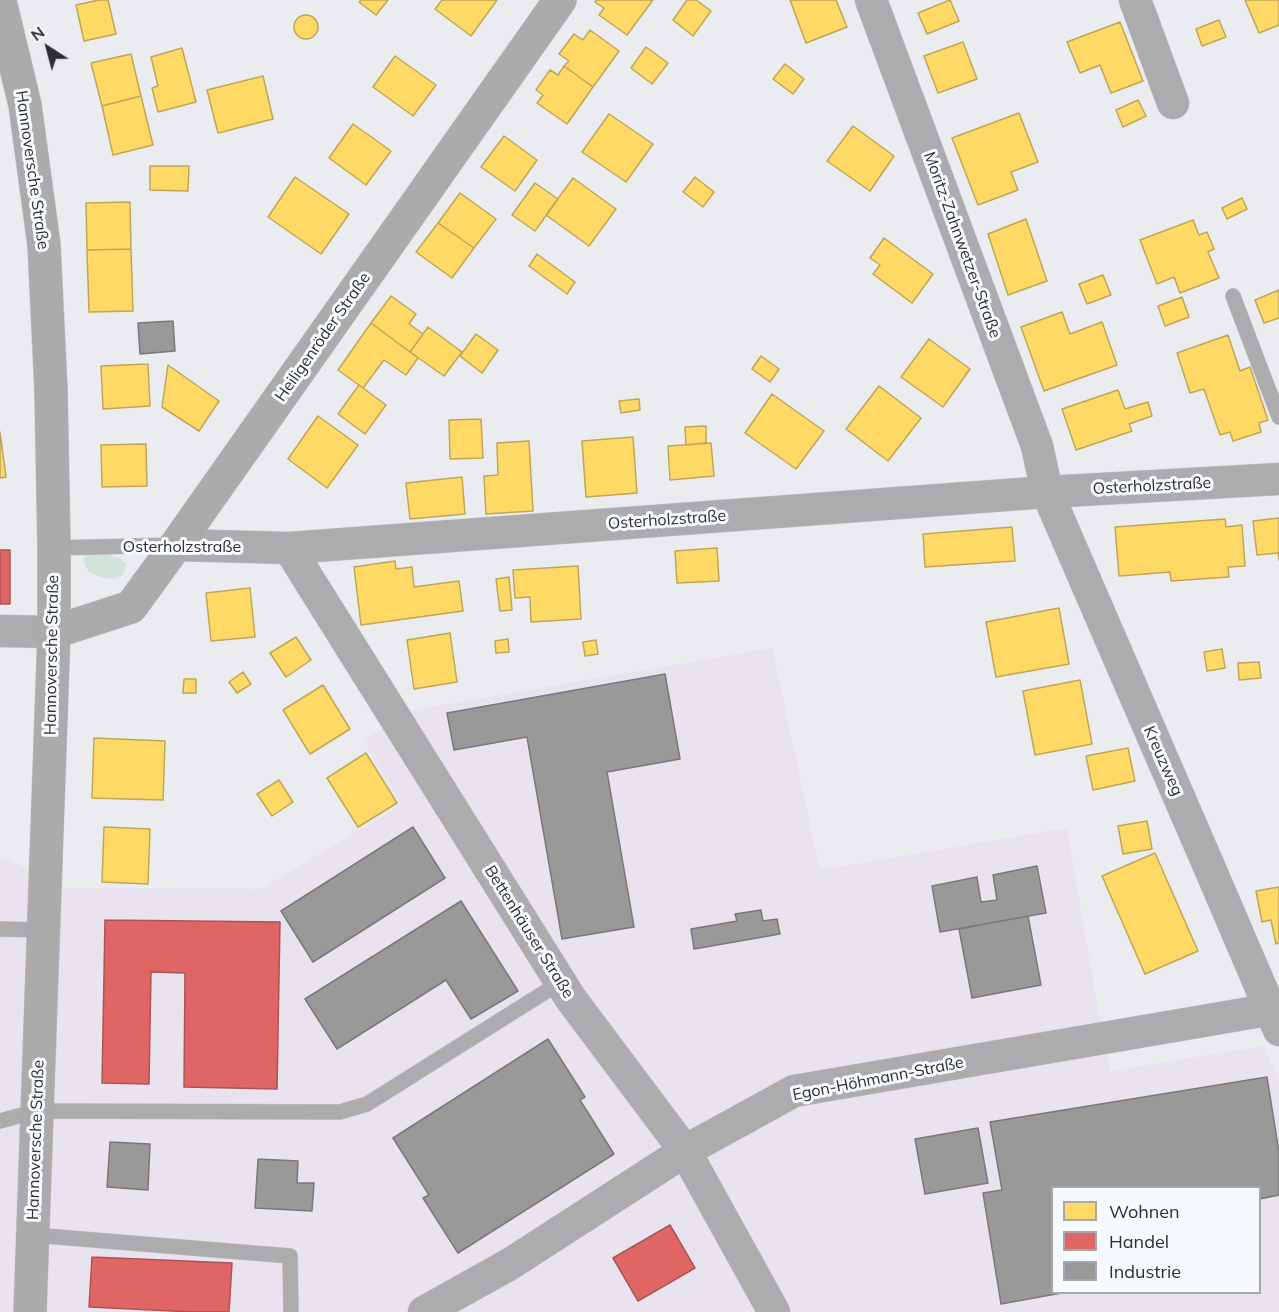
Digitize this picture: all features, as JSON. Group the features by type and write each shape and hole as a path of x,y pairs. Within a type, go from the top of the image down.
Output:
{"main road":[{"name":"Heiligenröder Straße","path":"54,632 131,607 560,0"},
{"name":"Hannoversche Straße","path":"0,1 25,105 44,245 51,390 54,632 30,1312"}],"street":[{"name":"Moritz-Zahnwetzer-Straße","path":"872,0 1036,446 1047,492"},
{"path":"1135,0 1173,103"},
{"name":"Osterholzstraße","path":"176,545 289,548 1047,492 1279,479"},
{"name":"Kreuzweg","path":"1047,492 1276,1016"},
{"name":"Bettenhäuser Straße","path":"289,548 571,999 685,1151 774,1312"},
{"path":"0,631 54,632"},
{"name":"Egon-Höhmann-Straße","path":"424,1312 510,1264 685,1151 794,1091 1276,1016"}],"lane":[{"path":"1233,296 1279,417"},
{"name":"Osterholzstraße","path":"54,548 176,545"},
{"path":"0,929 44,930"},
{"path":"0,1121 37,1111 340,1112 367,1104 561,982"},
{"path":"33,1234 290,1256 291,1312"}],"shaded area":[{"path":"93,552 101,552 126,563 121,576 113,579 105,578 89,572 83,561 85,556"},
{"path":"772,648 820,870 1067,828 1098,1010 1111,1071 1264,1046 1279,1080 1279,1312 0,1312 0,859 9,859 61,888 261,889 401,805 363,740 413,710"}],"building: Wohnen":[{"path":"108,0 116,34 84,41 76,5"},
{"path":"361,0 388,0 376,15 359,2"},
{"path":"442,0 497,0 471,36 435,9"},
{"path":"596,0 653,0 627,35 599,15 604,8 595,2"},
{"path":"687,0 696,0 711,11 693,36 673,20"},
{"path":"790,0 836,0 847,27 806,43"},
{"path":"950,0 959,21 927,34 918,13"},
{"path":"1245,0 1279,0 1279,25 1259,33"},
{"path":"306,15 311,16 317,22 317,32 311,38 306,39 301,38 295,32 294,27 295,22 301,16"},
{"path":"1219,20 1226,37 1202,46 1196,29"},
{"path":"1120,22 1143,81 1111,93 1100,65 1080,73 1067,42"},
{"path":"590,30 619,51 593,87 564,66 569,61 559,54 574,34 583,40"},
{"path":"963,42 977,79 938,93 924,56"},
{"path":"646,47 668,63 652,84 631,68"},
{"path":"182,48 196,102 158,112 152,88 158,86 151,57"},
{"path":"131,54 141,96 102,106 91,63"},
{"path":"395,56 436,85 413,116 373,87"},
{"path":"785,64 804,79 793,94 773,79"},
{"path":"564,66 593,87 567,124 537,103 543,95 536,90 550,70 558,75"},
{"path":"263,76 273,119 218,133 207,90"},
{"path":"141,96 153,145 113,155 102,106"},
{"path":"1138,100 1146,116 1123,127 1116,110"},
{"path":"1019,113 1038,162 1011,172 1018,190 978,205 952,138"},
{"path":"609,114 653,144 626,182 582,152"},
{"path":"353,124 391,151 366,185 329,158"},
{"path":"853,126 894,156 870,191 827,161"},
{"path":"504,136 537,160 515,191 481,167"},
{"path":"150,166 189,166 188,191 150,190"},
{"path":"295,177 349,214 321,254 268,217"},
{"path":"695,177 714,192 703,207 683,192"},
{"path":"573,178 616,209 589,246 546,215"},
{"path":"535,183 558,199 535,231 512,215"},
{"path":"460,193 496,219 474,248 438,223"},
{"path":"1242,198 1247,209 1227,219 1222,208"},
{"path":"130,202 131,249 87,250 86,203"},
{"path":"1026,219 1047,281 1008,295 988,234"},
{"path":"1193,220 1199,235 1207,232 1214,249 1208,252 1219,278 1180,293 1174,277 1157,284 1140,240"},
{"path":"438,223 474,248 452,278 416,252"},
{"path":"884,238 933,274 912,303 873,274 880,265 870,258"},
{"path":"131,249 133,311 89,312 87,250"},
{"path":"537,254 575,282 567,294 529,266"},
{"path":"1103,275 1111,295 1087,304 1079,284"},
{"path":"1279,290 1279,318 1264,323 1255,300"},
{"path":"391,296 416,314 409,324 423,334 410,352 371,323"},
{"path":"1182,297 1189,317 1165,326 1158,306"},
{"path":"1062,312 1070,334 1102,322 1117,365 1044,391 1021,327"},
{"path":"371,323 418,358 406,375 384,360 363,388 338,370"},
{"path":"428,327 462,352 444,376 410,352"},
{"path":"476,334 498,350 482,373 460,356"},
{"path":"1228,335 1240,371 1250,367 1268,420 1259,423 1261,432 1233,441 1230,432 1220,435 1204,389 1190,393 1177,353"},
{"path":"929,339 970,369 943,407 901,377"},
{"path":"761,356 779,369 770,382 752,369"},
{"path":"148,364 150,406 103,409 101,366"},
{"path":"168,365 219,401 199,431 162,407"},
{"path":"359,385 386,405 365,434 338,414"},
{"path":"879,386 921,418 888,461 846,429"},
{"path":"1118,390 1125,409 1148,402 1152,416 1129,424 1132,431 1076,450 1062,409"},
{"path":"772,394 824,431 796,469 745,433"},
{"path":"639,399 640,410 621,413 619,401"},
{"path":"318,416 358,445 327,488 288,459"},
{"path":"481,419 483,458 450,459 449,420"},
{"path":"706,426 706,443 686,445 685,427"},
{"path":"0,432 6,477 0,478"},
{"path":"633,437 637,493 586,497 582,441"},
{"path":"529,441 533,511 486,514 484,476 498,475 497,443"},
{"path":"711,443 714,476 670,480 668,446"},
{"path":"146,444 147,486 102,487 101,445"},
{"path":"462,477 465,514 410,519 406,483"},
{"path":"1279,518 1279,560 1278,553 1257,555 1253,521"},
{"path":"1225,519 1226,527 1242,525 1245,566 1228,567 1229,577 1171,581 1170,572 1119,576 1115,527"},
{"path":"1012,527 1015,561 925,567 923,534"},
{"path":"717,548 719,581 677,583 675,551"},
{"path":"395,561 396,569 412,567 414,587 459,581 463,611 361,625 354,567"},
{"path":"578,566 581,619 531,622 530,597 515,598 513,570"},
{"path":"509,577 512,610 500,611 496,579"},
{"path":"250,588 255,637 211,641 206,593"},
{"path":"1059,608 1069,664 996,677 986,622"},
{"path":"450,633 457,682 414,689 407,640"},
{"path":"296,637 311,660 286,677 270,653"},
{"path":"508,639 509,652 496,653 495,641"},
{"path":"596,640 598,654 585,656 583,642"},
{"path":"1222,649 1225,668 1207,671 1204,652"},
{"path":"1259,662 1261,678 1239,680 1238,663"},
{"path":"243,672 251,684 237,693 229,682"},
{"path":"184,679 196,679 196,693 183,693"},
{"path":"1080,680 1092,744 1035,755 1023,691"},
{"path":"323,685 350,729 310,754 283,710"},
{"path":"94,738 165,741 163,800 92,798"},
{"path":"1128,748 1135,781 1093,790 1086,756"},
{"path":"366,753 397,803 358,827 327,778"},
{"path":"279,780 293,802 272,816 257,794"},
{"path":"1147,821 1152,849 1123,854 1118,826"},
{"path":"104,827 150,829 148,884 102,882"},
{"path":"1155,853 1198,951 1145,974 1102,876"},
{"path":"1279,887 1279,943 1276,944 1271,920 1262,922 1256,891"}],"building: Handel":[{"path":"0,550 10,550 10,604 0,604"},
{"path":"105,920 280,922 277,1089 184,1087 185,973 151,972 149,1084 102,1083"},
{"path":"670,1225 695,1268 638,1301 613,1258"},
{"path":"92,1257 232,1263 229,1312 89,1307"}],"building: Industrie":[{"path":"173,321 175,351 140,354 138,323"},
{"path":"665,674 680,759 607,772 634,927 562,939 527,737 454,750 447,713"},
{"path":"413,827 445,878 313,962 281,911"},
{"path":"1037,866 1046,913 940,932 932,886 977,877 981,902 997,900 993,875"},
{"path":"461,901 518,991 471,1019 446,980 337,1049 305,999"},
{"path":"761,910 763,921 777,919 780,934 694,949 691,929 737,921 735,914"},
{"path":"1028,916 1041,985 972,998 959,929"},
{"path":"548,1039 585,1097 580,1100 614,1154 458,1253 423,1198 429,1195 393,1138"},
{"path":"1267,1077 1279,1152 1279,1195 1261,1199 1261,1186 1051,1186 1051,1294 1056,1294 1001,1304 983,1193 1002,1190 990,1122"},
{"path":"978,1128 988,1183 925,1194 915,1139"},
{"path":"110,1142 150,1144 148,1190 107,1187"},
{"path":"258,1159 298,1161 297,1183 314,1183 312,1211 255,1208"}]}
